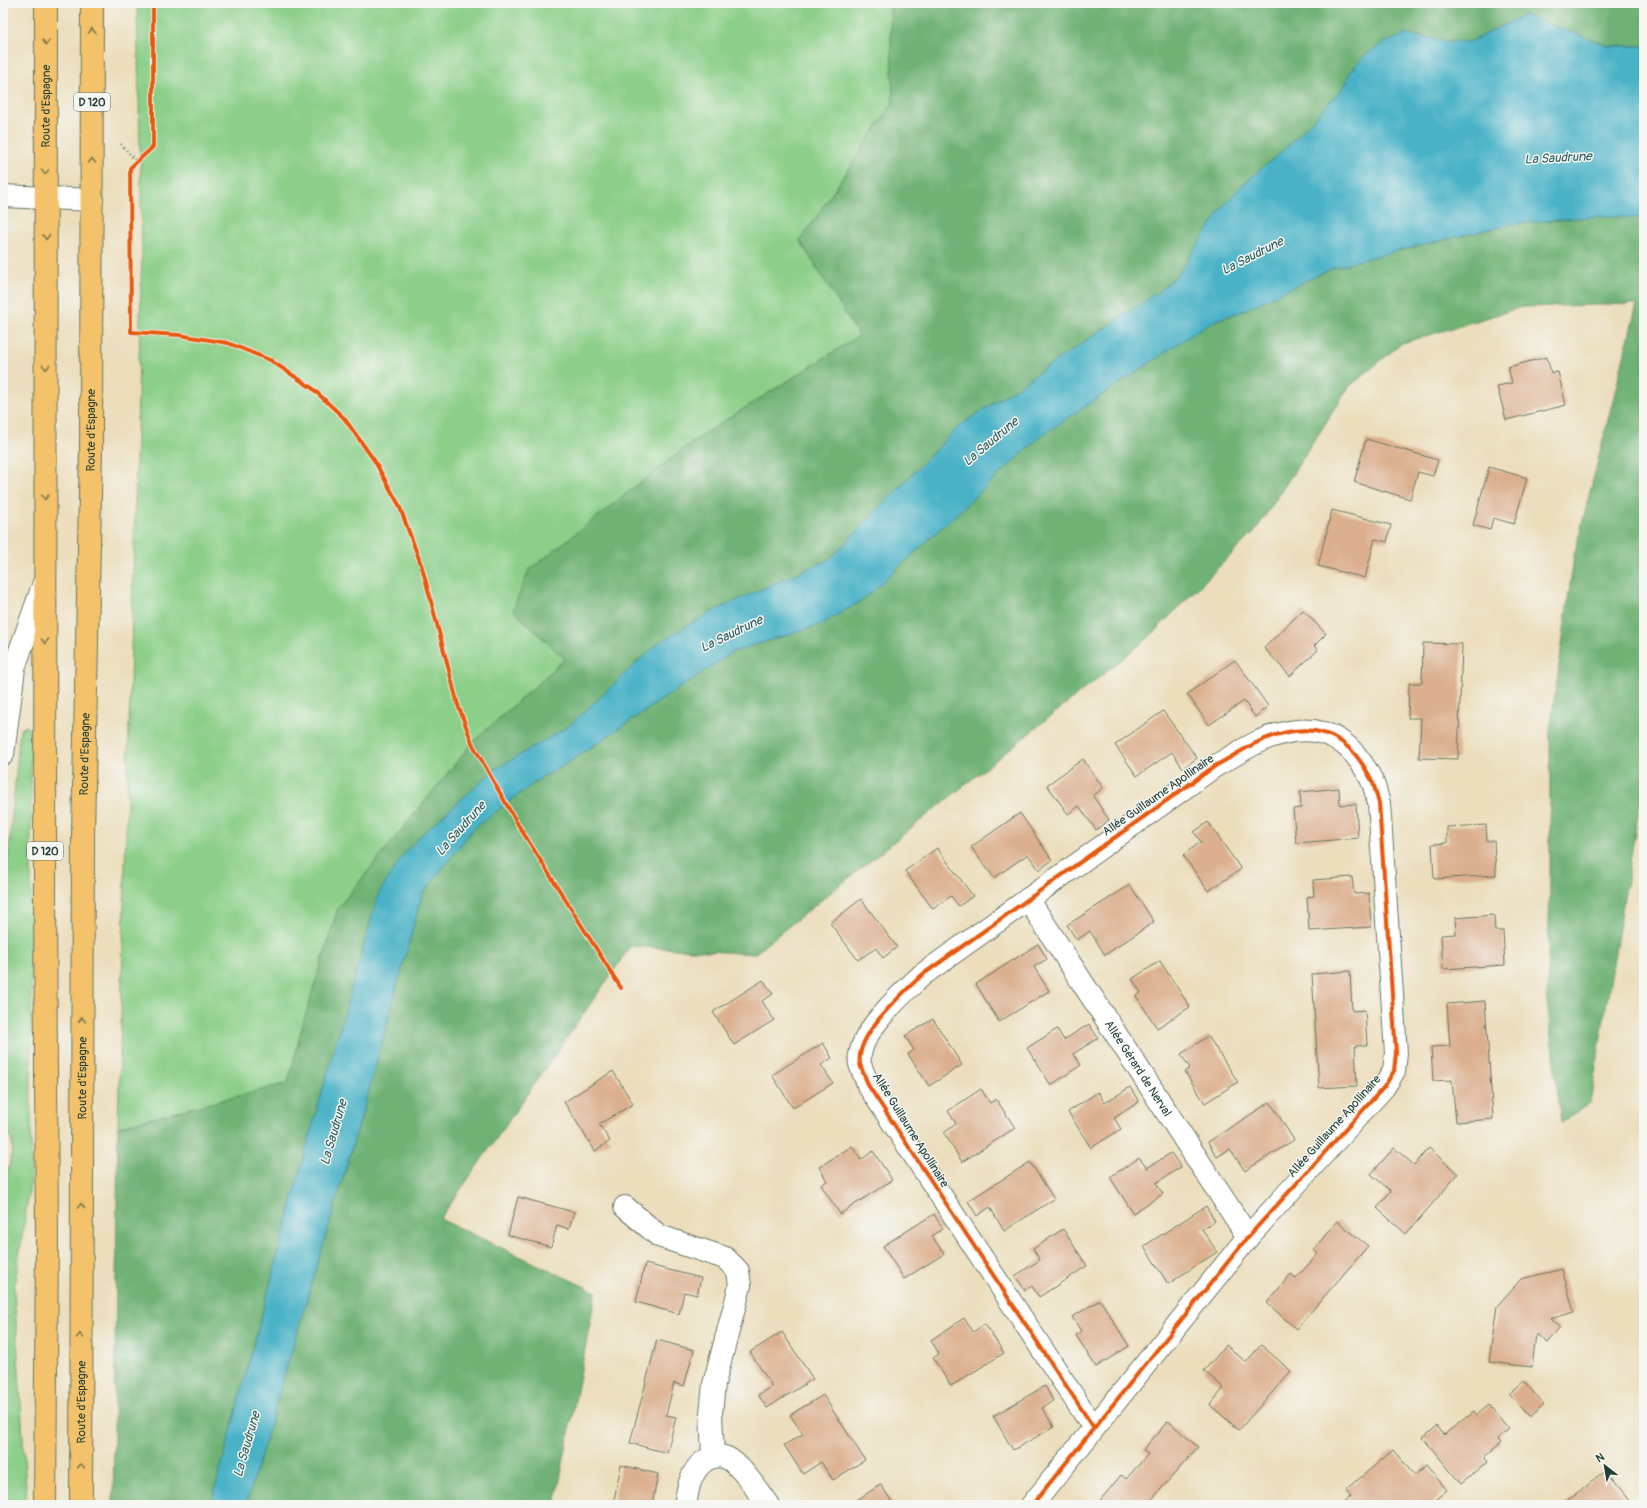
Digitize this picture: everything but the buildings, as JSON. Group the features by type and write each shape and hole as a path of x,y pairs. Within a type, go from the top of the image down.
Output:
{"main road":[{"name":"Route d'Espagne","path":"45,1505 47,1242 45,582 46,3"},
{"name":"Route d'Espagne","path":"81,1505 80,1310 83,842 91,449 92,3"}],"street":[{"path":"3,196 92,200"},
{"path":"3,754 14,668 45,582"},
{"name":"Allée Guillaume Apollinaire","path":"1032,1505 1248,1237 1384,1087 1394,1071 1396,1054 1379,803 1371,778 1358,757 1336,737 1312,730 1288,732 1260,741 1214,766 922,976 895,1000 862,1045 860,1064 868,1085 1094,1428"},
{"name":"Allée Gérard de Nerval","path":"1028,899 1248,1237"},
{"path":"625,1206 658,1236 725,1258 738,1271 740,1286 714,1384 711,1413 713,1456"},
{"path":"685,1505 692,1476 700,1463 713,1456 724,1456 733,1461 768,1505"}],"path":[{"path":"133,165 142,157"}],"green space":[{"path":"137,3 890,3 893,103 800,241 860,335 696,439 513,610 565,659 474,741 338,908 304,1020 288,1083 118,1127 142,249"},
{"path":"890,3 1644,3 1644,46 1609,46 1524,15 1470,42 1445,41 1407,34 1349,74 1345,86 1288,146 1241,186 1179,273 1161,290 958,427 831,558 711,612 657,644 569,726 494,770 420,836 313,1123 211,1505 113,1505 118,1127 288,1083 304,1020 338,908 474,741 565,659 513,610 529,570 696,439 859,336 800,241 893,103"},
{"path":"1600,216 1644,218 1644,778 1590,1103 1561,1122 1547,1002 1550,880 1550,732 1574,556 1637,304 1523,307 1402,343 1349,387 1256,530 1147,639 754,954 631,946 440,1219 596,1292 555,1505 246,1505 365,1104 422,895 473,829 542,777 566,764 733,652 822,624 863,600 1041,436 1200,329 1219,319 1240,312 1333,268 1376,256 1512,224"},
{"path":"27,726 31,736 31,1178 14,1289 27,1505 3,1505 3,1196 13,1147 3,1109 3,915 20,729"}],"water":[{"name":"La Saudrune","path":"1524,15 1609,46 1644,46 1644,218 1600,216 1512,224 1376,256 1333,268 1240,312 1219,319 1200,329 1041,436 863,600 822,624 733,652 566,764 542,777 473,829 422,895 365,1104 246,1505 211,1505 313,1123 378,895 403,855 420,836 494,770 569,726 657,644 711,612 831,558 958,427 1161,290 1179,273 1225,204 1241,186 1288,146 1345,86 1349,74 1364,56 1383,43 1407,34 1445,41 1470,42"}],"cycle path":[{"path":"153,3 153,147 130,168 131,332 179,335 228,343 270,360 312,388 344,418 374,460 399,505 422,567 458,705 473,745 517,823 621,988"},
{"path":"1032,1505 1248,1237 1384,1087 1394,1071 1396,1053 1379,803 1372,780 1360,761 1349,748 1337,739 1324,733 1294,731 1278,735 1260,741 1215,766 922,975 892,1004 872,1028 860,1053 860,1064 868,1085 1094,1428"}]}
